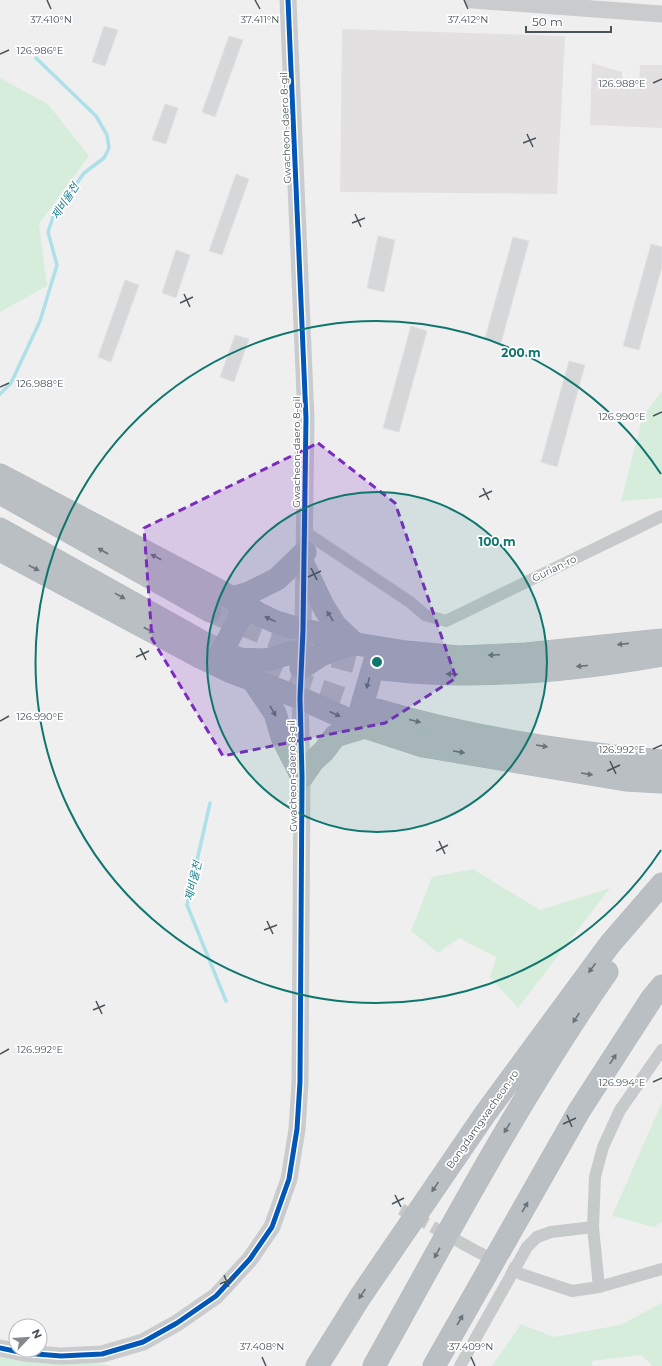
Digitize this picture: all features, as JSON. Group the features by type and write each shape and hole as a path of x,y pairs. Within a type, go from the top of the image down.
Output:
{"highway":[{"path":"0,475 276,622 302,649 321,655 354,644"},
{"path":"0,492 210,611"},
{"path":"0,529 206,652 229,671 300,698 368,721 423,746 626,780 662,782"},
{"path":"0,550 206,652 266,660 302,649 324,634 354,644 383,659 526,654 662,640"},
{"path":"237,601 249,593 277,579 304,550 322,604 336,625 354,644"},
{"path":"206,652 240,617 237,601"},
{"path":"368,721 360,712 376,657 431,674 491,674 586,666 662,655"},
{"path":"252,679 275,714 282,737 302,777 313,761 324,751 335,736 368,721 449,729 494,738 589,753 662,761"},
{"name":"Bongdamgwacheon-ro","path":"318,1366 360,1297 485,1114 610,944 662,884"},
{"path":"374,1366 540,1073 594,991 662,894"},
{"path":"434,1366 580,1111 652,998 662,986"}],"street":[{"name":"Gwacheon-daero 8-gil","path":"0,1348 24,1353 61,1356 102,1354 143,1342 177,1323 216,1296 250,1259 272,1227 289,1179 297,1129 300,1082 302,777 300,698 306,418 288,0"},
{"path":"473,0 662,14"},
{"name":"Gurian-ro","path":"304,550 380,582 410,602 425,615 446,620 662,516"},
{"path":"599,1287 593,1227 595,1177 603,1147 620,1110 662,1050"},
{"path":"460,1366 527,1247 537,1237 551,1232 593,1227"},
{"path":"456,1240 476,1251"},
{"path":"521,1274 572,1291 599,1287 662,1269"}],"highlighted area":[{"path":"318,443 395,503 456,678 385,723 223,756 152,639 144,528"}],"shaded area":[{"path":"342,29 565,36 557,194 340,192"},
{"path":"592,63 622,72 622,89 639,89 640,65 662,65 662,128 590,125"}],"green space":[{"path":"0,78 48,104 89,156 39,224 47,286 0,312"},
{"path":"662,391 662,498 621,501 643,416"},
{"path":"473,869 540,910 610,888 518,1008 490,977 496,957 459,938 438,953 411,931 432,877"},
{"path":"662,1102 662,1222 654,1227 612,1216"},
{"path":"662,1303 662,1366 653,1366 641,1355 591,1361 593,1366 492,1366 521,1324 554,1337 620,1325"},
{"path":"0,1349 8,1350 8,1358 48,1358 48,1356 115,1366 0,1366"}],"building":[{"path":"104,26 118,30 105,66 92,62"},
{"path":"229,36 243,40 215,117 202,112"},
{"path":"165,104 178,108 166,144 152,140"},
{"path":"236,174 249,179 222,255 209,251"},
{"path":"378,236 395,240 384,292 367,288"},
{"path":"513,237 529,241 501,343 485,338"},
{"path":"651,244 662,247 662,267 639,350 623,346"},
{"path":"176,250 190,255 176,298 162,293"},
{"path":"125,280 139,285 111,362 98,357"},
{"path":"411,326 427,331 399,432 383,428"},
{"path":"235,335 249,339 234,382 220,377"},
{"path":"569,361 585,365 557,467 541,462"}],"waterway":[{"name":"제비울천","path":"0,394 11,383 40,321 57,265 48,232 53,217 84,173 104,158 109,148 107,135 96,116 36,58"},
{"name":"제비울천","path":"210,803 187,905 226,1001"}],"tunnel":[{"path":"210,611 274,637 338,658 383,669"},
{"path":"199,640 282,677 377,710"},
{"path":"401,1209 452,1238"},
{"path":"476,1251 521,1274"}],"cycle path":[{"path":"0,1348 24,1353 61,1356 102,1354 143,1342 177,1323 216,1296 250,1259 272,1227 289,1179 297,1129 300,1082 302,777 300,698 303,630 306,418 288,0"}]}
